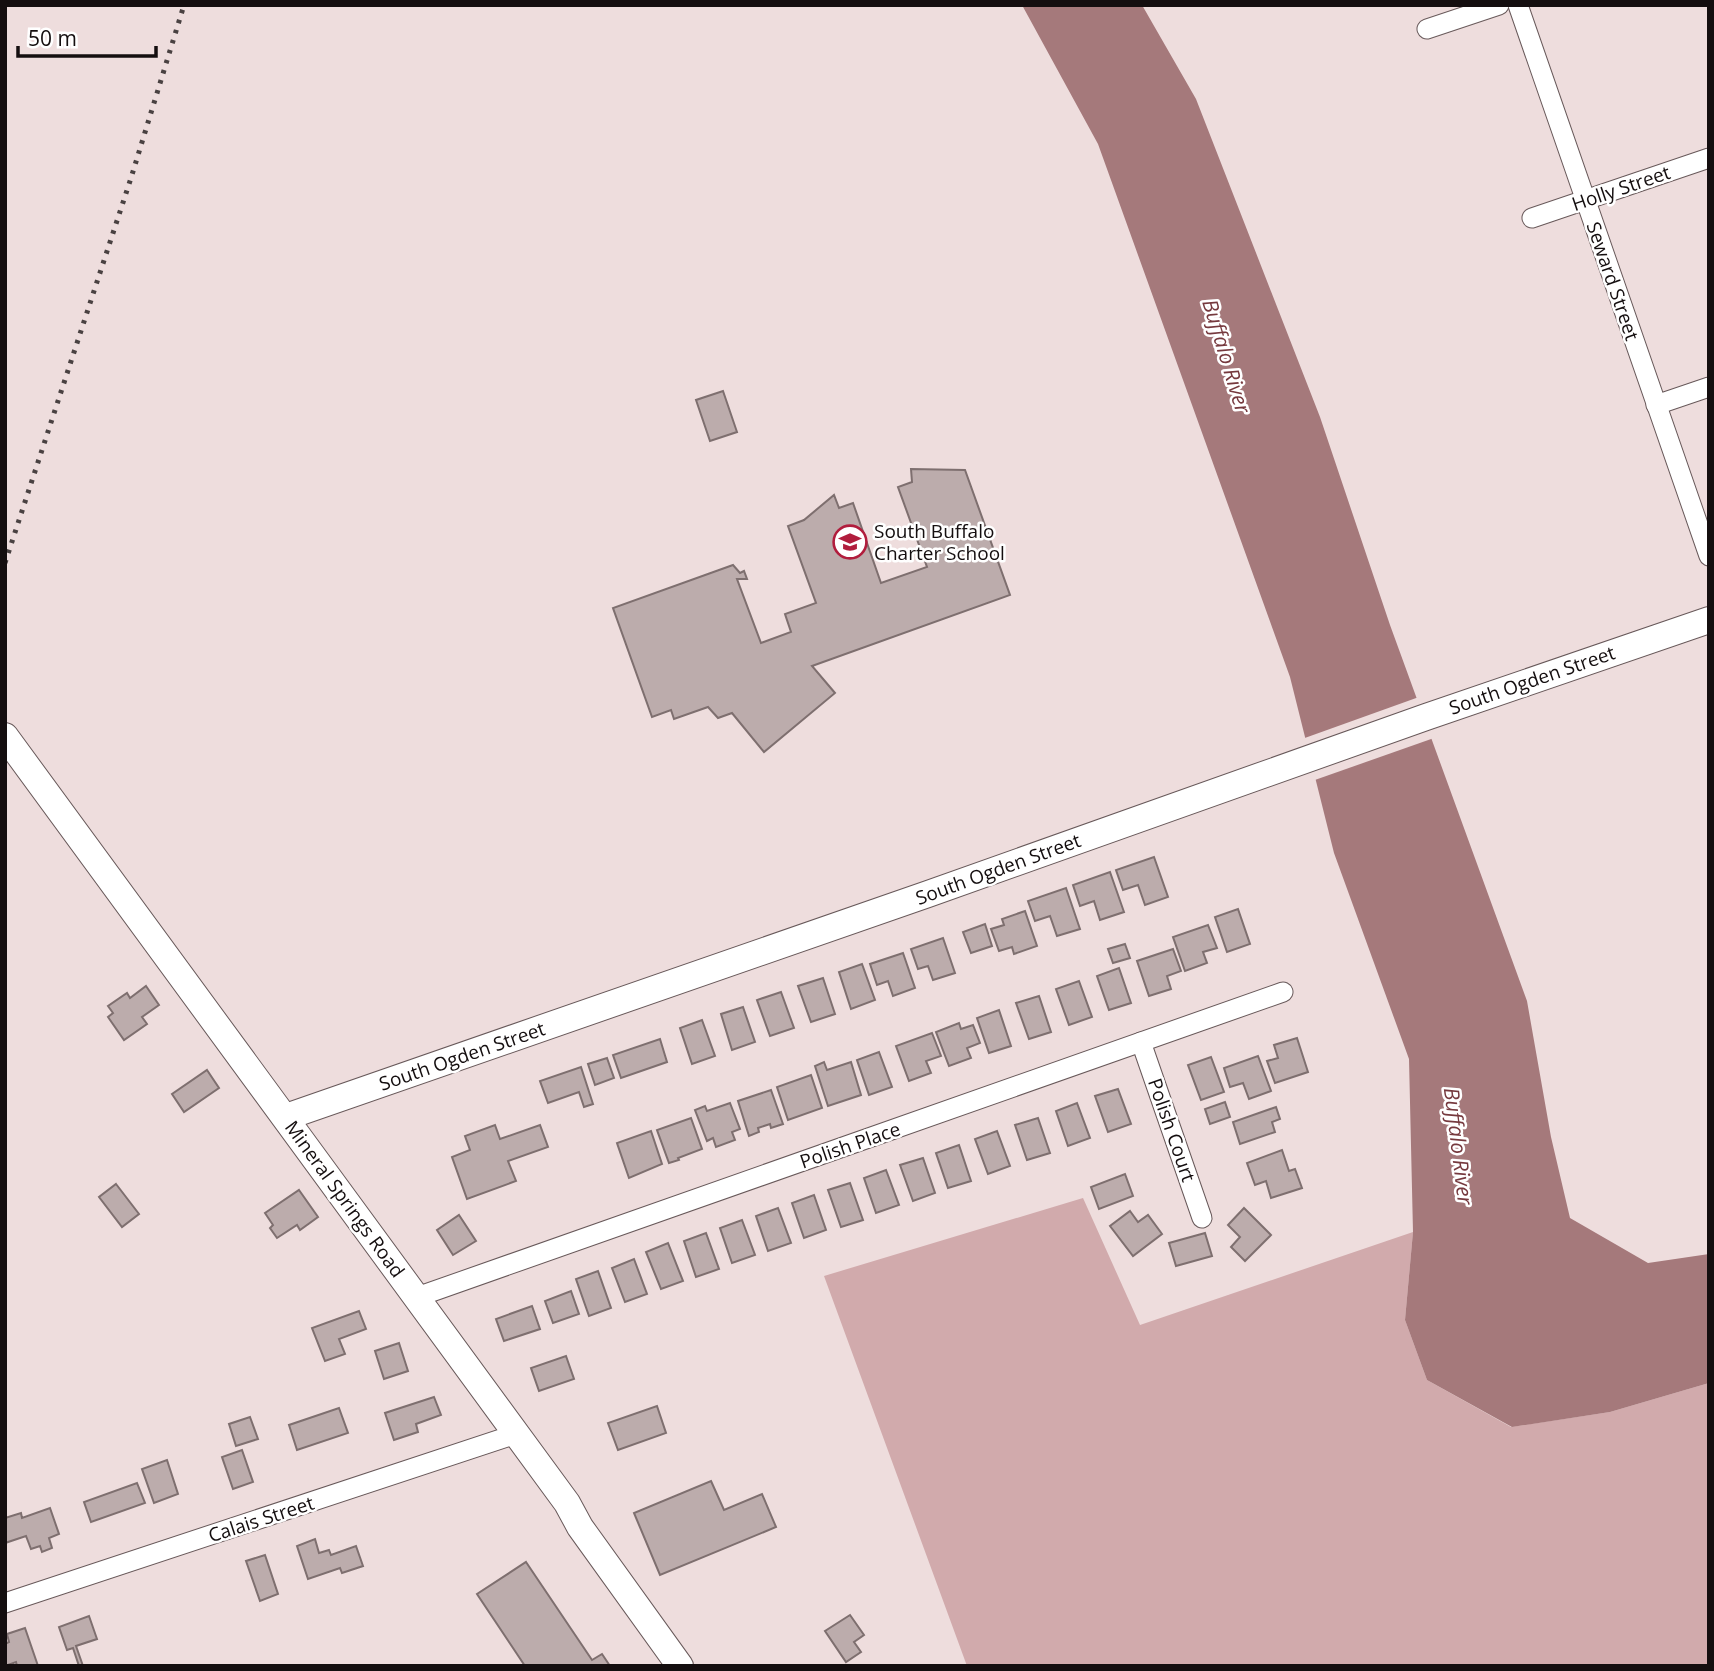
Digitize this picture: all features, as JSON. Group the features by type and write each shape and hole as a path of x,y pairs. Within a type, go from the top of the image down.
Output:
{"street":[{"path":"1427,29 1499,5"},
{"name":"Seward Street","path":"1518,5 1709,556"},
{"name":"Holly Street","path":"1532,218 1709,158"},
{"path":"1657,405 1709,387"},
{"name":"South Ogden Street","path":"286,1117 1709,620"},
{"name":"Mineral Springs Road","path":"5,736 567,1503 580,1527 680,1666"},
{"name":"Polish Place","path":"417,1297 1283,992"},
{"name":"Polish Court","path":"1141,1042 1202,1219"},
{"name":"Calais Street","path":"5,1603 516,1434"}],"shaded area":[{"path":"1083,1198 1140,1325 1413,1232 1405,1320 1427,1380 1511,1427 1610,1412 1709,1383 1709,1666 967,1666 824,1276"}],"water":[{"name":"Buffalo River","path":"1022,5 1142,5 1196,99 1320,417 1390,625 1527,1001 1551,1137 1570,1218 1648,1263 1709,1254 1709,1383 1610,1412 1512,1427 1427,1380 1405,1320 1413,1232 1409,1059 1334,853 1290,677 1098,144"}],"pier":[{"path":"1419,697 1434,738 1312,781 1302,739"}],"building":[{"path":"723,391 737,432 710,441 696,400"},
{"path":"911,469 965,470 1010,595 812,666 835,693 764,752 732,713 718,718 708,707 674,719 671,710 652,717 613,608 733,565 740,573 744,571 747,579 737,579 761,643 791,632 785,614 816,603 788,526 804,520 834,495 839,508 853,503 881,583 927,567 898,487 912,482"},
{"path":"1154,857 1168,897 1145,905 1138,885 1123,890 1116,870"},
{"path":"1110,872 1124,912 1100,920 1094,901 1080,906 1073,885"},
{"path":"1066,888 1080,929 1057,936 1050,916 1035,921 1028,901"},
{"path":"1238,909 1250,944 1227,952 1215,917"},
{"path":"1025,911 1037,946 1014,954 1012,947 999,951 991,929 1004,925 1002,919"},
{"path":"985,924 992,946 971,953 963,932"},
{"path":"1208,925 1217,948 1203,952 1207,963 1185,971 1173,937"},
{"path":"943,938 955,973 933,980 928,966 918,969 911,949"},
{"path":"1125,944 1130,958 1113,963 1108,949"},
{"path":"1173,949 1181,971 1167,976 1171,989 1149,996 1137,961"},
{"path":"903,953 915,988 893,996 888,981 877,985 870,964"},
{"path":"862,964 875,1000 851,1009 839,972"},
{"path":"1119,968 1131,1003 1109,1010 1097,976"},
{"path":"823,978 835,1014 811,1022 798,986"},
{"path":"1079,981 1092,1017 1069,1025 1056,989"},
{"path":"146,986 159,1005 142,1017 147,1024 124,1040 108,1017 113,1013 108,1006 127,993 130,998"},
{"path":"781,992 794,1028 770,1036 757,1000"},
{"path":"1039,996 1051,1032 1029,1039 1016,1003"},
{"path":"743,1007 755,1042 732,1050 721,1014"},
{"path":"999,1010 1011,1046 989,1053 977,1018"},
{"path":"702,1020 715,1056 692,1064 680,1028"},
{"path":"959,1023 961,1029 973,1025 980,1043 967,1048 971,1058 949,1066 936,1032"},
{"path":"932,1033 941,1056 926,1061 931,1073 909,1081 896,1046"},
{"path":"1297,1038 1308,1072 1275,1083 1267,1061 1278,1058 1274,1045"},
{"path":"660,1039 667,1062 621,1078 613,1055"},
{"path":"879,1052 892,1087 869,1095 857,1060"},
{"path":"1258,1056 1271,1091 1249,1099 1243,1083 1230,1087 1224,1068"},
{"path":"1211,1057 1224,1092 1201,1100 1188,1065"},
{"path":"607,1058 614,1078 595,1085 588,1064"},
{"path":"824,1062 827,1070 851,1062 861,1095 828,1106 815,1066"},
{"path":"581,1067 593,1104 584,1107 579,1092 548,1103 540,1081"},
{"path":"207,1070 219,1088 184,1112 172,1094"},
{"path":"811,1075 822,1108 788,1120 777,1087"},
{"path":"1118,1089 1131,1124 1108,1132 1095,1096"},
{"path":"771,1090 783,1124 758,1128 759,1132 749,1136 738,1101"},
{"path":"1225,1102 1230,1117 1210,1124 1205,1109"},
{"path":"730,1103 740,1129 732,1132 735,1140 716,1147 713,1138 707,1141 695,1110 705,1106 707,1111"},
{"path":"1077,1103 1090,1138 1068,1146 1056,1111"},
{"path":"1276,1107 1280,1119 1272,1122 1275,1132 1240,1144 1233,1122"},
{"path":"691,1118 702,1149 669,1163 657,1130"},
{"path":"1038,1118 1050,1153 1027,1160 1015,1125"},
{"path":"495,1125 500,1139 540,1125 548,1147 508,1161 516,1181 467,1199 452,1157 470,1150 465,1136"},
{"path":"651,1131 662,1164 629,1178 617,1143"},
{"path":"997,1131 1010,1166 988,1174 975,1139"},
{"path":"959,1145 971,1181 948,1188 936,1153"},
{"path":"1282,1150 1289,1171 1295,1169 1302,1188 1271,1198 1266,1181 1255,1185 1247,1163"},
{"path":"923,1158 935,1193 913,1201 900,1165"},
{"path":"886,1170 899,1205 876,1213 864,1178"},
{"path":"1125,1174 1133,1196 1099,1209 1091,1187"},
{"path":"850,1183 863,1220 841,1227 828,1190"},
{"path":"116,1184 139,1214 122,1227 99,1197"},
{"path":"299,1190 318,1217 300,1230 297,1225 277,1238 265,1213"},
{"path":"814,1195 826,1230 804,1238 792,1203"},
{"path":"778,1208 791,1243 768,1251 756,1216"},
{"path":"1244,1208 1271,1235 1245,1261 1231,1247 1240,1237 1228,1225"},
{"path":"1130,1211 1138,1222 1148,1215 1162,1234 1133,1256 1110,1226"},
{"path":"459,1215 476,1241 453,1255 437,1230"},
{"path":"742,1220 755,1255 732,1263 720,1228"},
{"path":"706,1233 719,1269 696,1277 684,1241"},
{"path":"1205,1233 1212,1256 1176,1266 1169,1243"},
{"path":"668,1243 683,1281 661,1289 646,1252"},
{"path":"634,1259 647,1294 625,1302 612,1268"},
{"path":"598,1271 611,1308 589,1316 576,1279"},
{"path":"571,1291 579,1314 553,1323 545,1301"},
{"path":"532,1306 540,1329 504,1341 496,1319"},
{"path":"359,1311 366,1329 339,1339 345,1354 325,1361 312,1328"},
{"path":"399,1343 408,1371 384,1379 375,1351"},
{"path":"566,1356 574,1379 539,1391 531,1368"},
{"path":"434,1397 441,1415 416,1424 418,1432 394,1440 385,1413"},
{"path":"657,1406 666,1433 618,1450 608,1423"},
{"path":"339,1408 348,1433 297,1450 289,1425"},
{"path":"250,1417 258,1439 236,1446 229,1424"},
{"path":"242,1450 253,1482 233,1489 222,1457"},
{"path":"167,1460 178,1494 154,1503 142,1469"},
{"path":"711,1481 724,1510 762,1494 776,1527 660,1575 634,1513"},
{"path":"137,1483 145,1503 91,1522 84,1502"},
{"path":"50,1508 59,1534 49,1538 52,1548 42,1552 40,1546 31,1549 26,1536 5,1543 5,1518 21,1513 22,1518"},
{"path":"315,1539 319,1553 329,1550 331,1555 356,1546 363,1566 342,1573 340,1568 308,1579 297,1546"},
{"path":"265,1555 278,1594 260,1601 246,1561"},
{"path":"526,1562 592,1660 602,1654 610,1666 525,1666 477,1594"},
{"path":"850,1615 864,1635 854,1642 861,1652 846,1662 825,1631"},
{"path":"89,1616 97,1639 76,1646 83,1666 79,1666 73,1648 67,1650 59,1627"},
{"path":"25,1628 38,1666 17,1666 16,1662 5,1666 5,1644 9,1642 7,1634"}],"railway":[{"path":"5,563 131,178 184,5"}],"place":[{"name":"South Buffalo Charter School","path":"850,542"}]}
